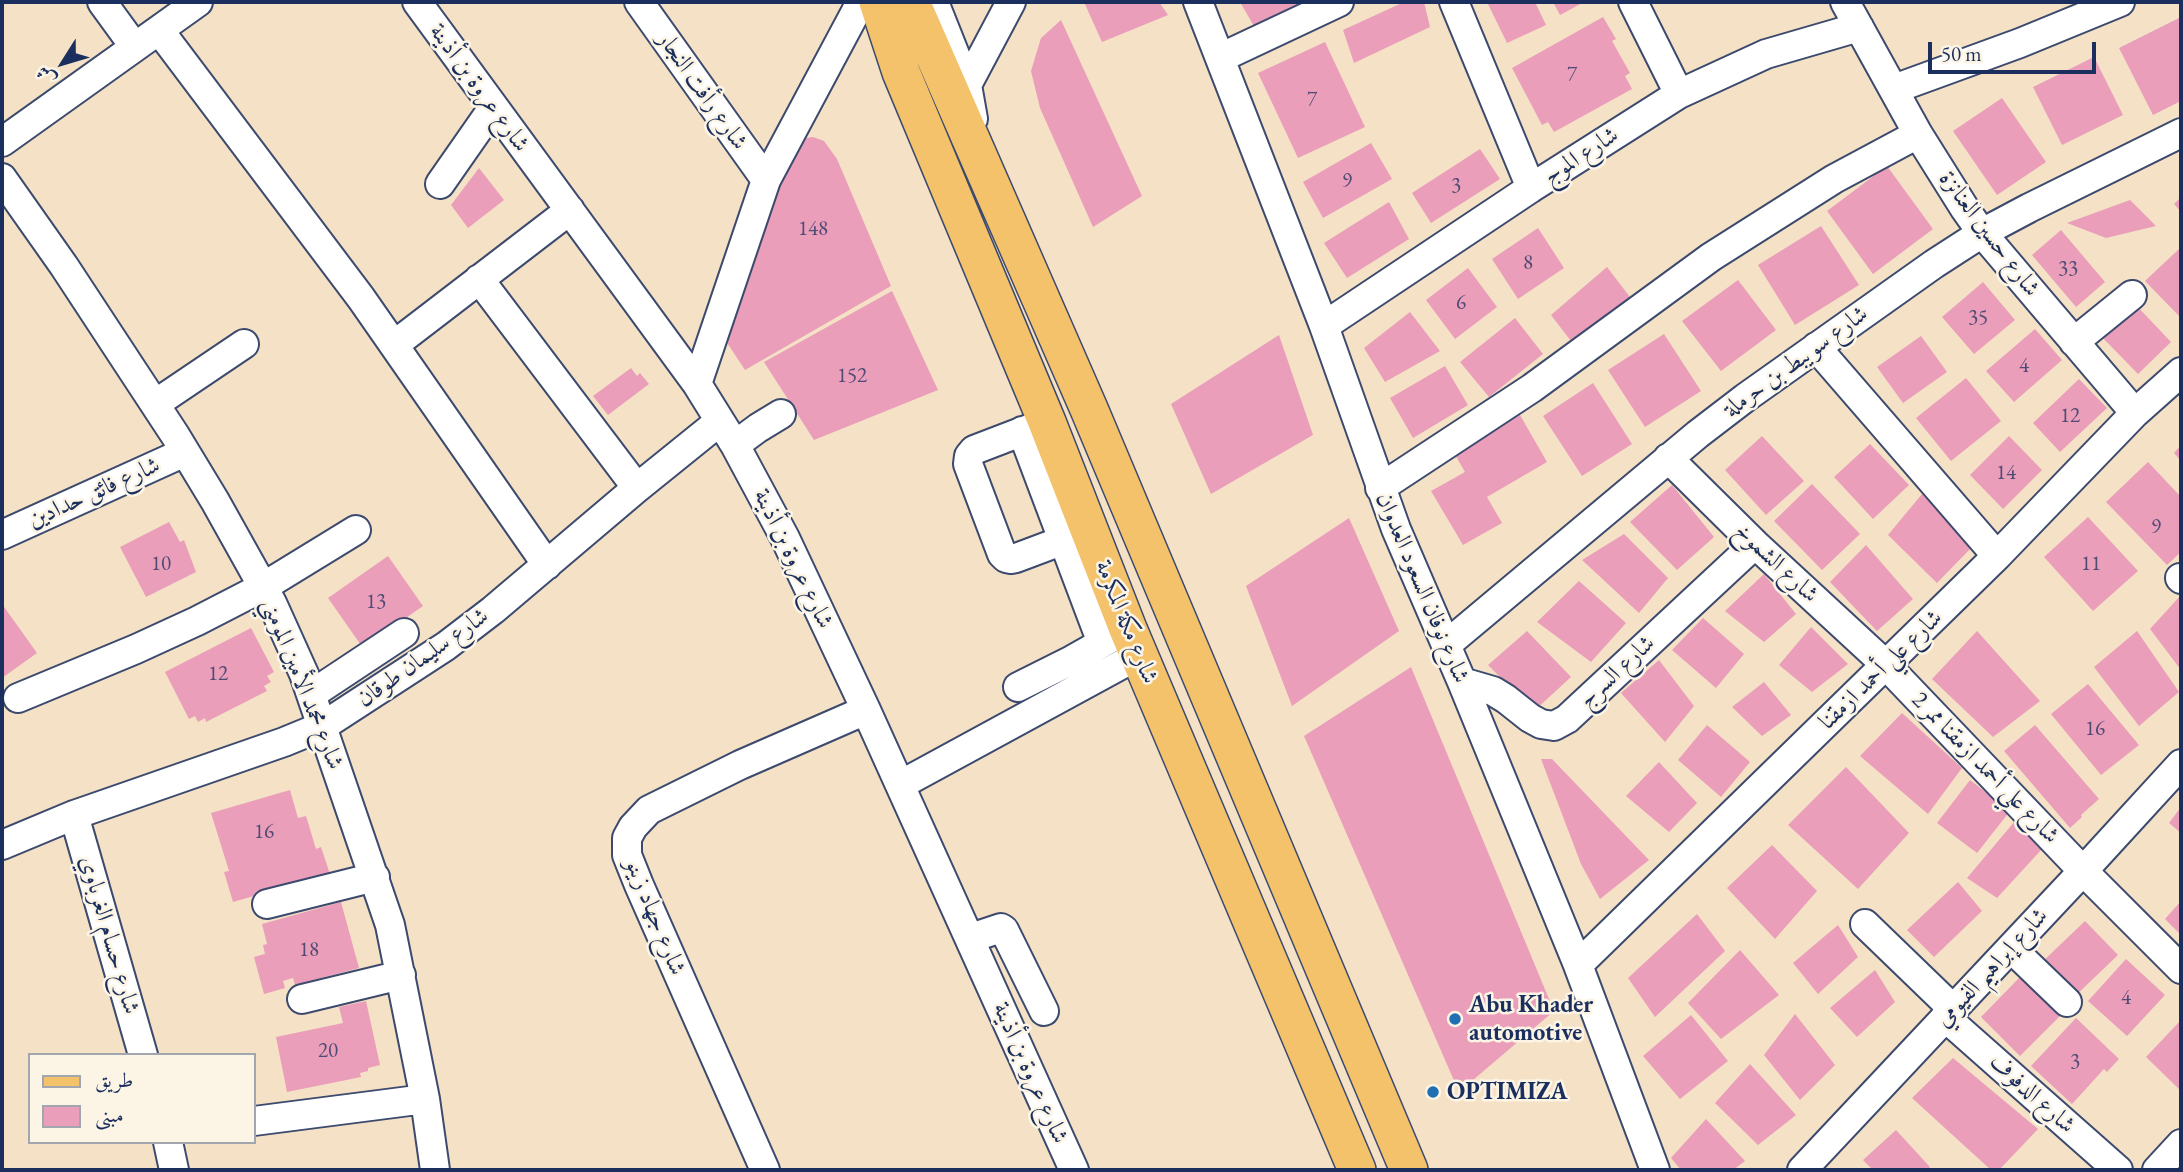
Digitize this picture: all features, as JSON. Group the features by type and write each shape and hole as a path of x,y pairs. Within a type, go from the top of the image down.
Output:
{"main road":[{"name":"شارع مكة المكرمة","path":"911,2 1100,435 1409,1170"},
{"name":"شارع مكة المكرمة","path":"863,3 901,72 1035,426 1123,642 1357,1170"}],"street":[{"path":"102,2 134,46"},
{"path":"2,142 198,2"},
{"name":"شارع عروة بن أذينة","path":"417,2 697,384 735,445 785,538 866,710 1074,1170"},
{"name":"شارع رأفت النجار","path":"639,2 766,180"},
{"name":"شارع مكة المكرمة","path":"934,2 967,85 972,112 972,140"},
{"path":"967,85 1011,2"},
{"name":"شارع نوفان السعود العدوان","path":"1198,2 1324,326 1380,488 1578,965 1655,1170"},
{"path":"1220,58 1339,2"},
{"path":"1454,2 1531,188"},
{"path":"1633,2 1679,94"},
{"name":"شارع حسين العنانزة","path":"1845,2 1918,134 1965,209 1982,233 2135,413"},
{"path":"1894,89 2020,43 2120,2"},
{"path":"697,384 766,180 863,3"},
{"name":"شارع الموج","path":"1324,326 1531,188 1679,94 1766,54 1859,27"},
{"path":"159,30 361,298 547,565"},
{"path":"440,184 493,108"},
{"name":"شارع سويبط بن حرملة","path":"1446,645 1668,458 1816,347 1982,233 2181,133"},
{"path":"1380,488 1532,388 1711,257 1834,179 1918,134"},
{"name":"شارع محمد الأمين المومني","path":"2,177 155,404 215,501 267,595 312,694 390,925 425,1099 435,1170"},
{"path":"394,345 570,210"},
{"path":"479,278 637,488"},
{"path":"2074,342 2132,295"},
{"path":"361,298 356,316 418,405 437,408"},
{"path":"155,404 244,344"},
{"path":"1816,347 1997,556"},
{"name":"شارع علي أحمد ازمقنا","path":"1578,965 1997,556 2135,413 2181,372"},
{"path":"735,445 781,414"},
{"name":"شارع سليمان طوقان","path":"2,845 74,815 323,726 446,646 493,610 720,421"},
{"path":"1063,540 1016,558 1006,558 1002,554 970,472 969,456 974,450 1035,426 1063,540 1123,642"},
{"name":"شارع فائق حدادين","path":"2,535 180,443"},
{"name":"شارع الشموخ","path":"1668,458 1755,544 1886,665"},
{"path":"158,661 267,595 356,530"},
{"name":"شارع السرج","path":"1462,682 1493,691 1530,718 1541,724 1554,726 1567,719 1755,544"},
{"path":"18,698 267,595"},
{"path":"312,694 404,633"},
{"path":"1018,687 1123,642"},
{"path":"900,785 1123,642"},
{"name":"شارع علي أحمد ازمقنا ممر 2","path":"1886,665 2181,969"},
{"name":"شارع جهاد زينو","path":"765,1170 639,886 627,855 627,838 649,810 740,765 866,710"},
{"name":"شارع إبراهيم الفيومي","path":"1802,1170 2181,764"},
{"name":"شارع حسام الغرباوي","path":"74,815 142,1053"},
{"path":"267,904 375,877"},
{"name":"شارع الدفوف","path":"1865,924 1949,1013 2118,1170"},
{"path":"971,941 977,936 1000,928 1004,930 1044,1011"},
{"path":"2011,948 2067,1002"},
{"path":"302,999 401,975"},
{"path":"256,1121 425,1099"},
{"path":"168,1144 174,1170"},
{"path":"2157,1170 2181,1144"}],"building":[{"path":"1084,2 1159,2 1168,15 1102,42"},
{"path":"1240,2 1304,2 1255,28"},
{"path":"1404,2 1424,2 1430,27 1354,63 1343,30"},
{"path":"1487,2 1535,2 1546,25 1507,43"},
{"path":"1553,2 1584,2 1560,15"},
{"path":"1603,17 1616,39 1612,41 1630,73 1625,76 1632,89 1554,132 1548,122 1542,125 1512,68"},
{"path":"2181,17 2181,101 2153,115 2119,48"},
{"path":"1061,20 1142,196 1093,227 1040,108 1031,71 1041,38"},
{"path":"1325,42 1365,127 1298,158 1258,73"},
{"path":"2094,57 2123,115 2062,145 2033,87"},
{"path":"2002,98 2046,162 1997,195 1953,131"},
{"path":"813,137 824,141 837,159 891,286 745,370 722,335 780,173 801,139"},
{"path":"1371,143 1392,179 1323,218 1303,182"},
{"path":"1480,149 1500,179 1431,223 1412,193"},
{"path":"1887,166 1933,229 1873,274 1827,211"},
{"path":"479,168 504,200 468,228 451,205"},
{"path":"2181,197 2181,212 2174,204"},
{"path":"2130,200 2156,226 2106,238 2067,223"},
{"path":"1389,202 1409,239 1347,278 1324,243"},
{"path":"1821,226 1859,285 1795,325 1758,265"},
{"path":"1538,228 1564,268 1518,299 1492,259"},
{"path":"2061,230 2105,282 2076,307 2032,255"},
{"path":"2179,249 2181,251 2181,318 2145,281"},
{"path":"1607,267 1633,301 1574,345 1551,315"},
{"path":"1468,268 1497,307 1455,339 1426,300"},
{"path":"1738,280 1776,330 1721,371 1682,321"},
{"path":"1983,282 2015,320 1974,354 1942,317"},
{"path":"892,291 938,390 814,440 764,362"},
{"path":"2133,302 2171,342 2138,374 2099,334"},
{"path":"1410,312 1440,351 1385,382 1364,348"},
{"path":"1515,318 1543,354 1489,397 1460,362"},
{"path":"2035,329 2062,360 2014,402 1986,371"},
{"path":"1664,334 1701,391 1645,427 1608,370"},
{"path":"1279,335 1313,435 1211,494 1171,404"},
{"path":"1921,336 1947,372 1903,403 1877,367"},
{"path":"1445,366 1468,405 1413,438 1390,398"},
{"path":"631,368 637,376 640,373 649,384 608,415 593,396"},
{"path":"1966,378 2001,421 1951,461 1916,418"},
{"path":"2079,379 2107,408 2060,452 2033,423"},
{"path":"1593,383 1632,444 1582,476 1543,416"},
{"path":"1520,415 1547,462 1487,497 1502,523 1463,545 1431,491 1465,472 1454,453"},
{"path":"1762,436 1804,481 1766,515 1725,470"},
{"path":"2009,436 2042,470 2003,509 1970,475"},
{"path":"1870,444 1909,485 1873,519 1834,477"},
{"path":"2181,445 2181,461 2174,453"},
{"path":"2148,462 2181,497 2181,552 2167,565 2106,502"},
{"path":"1812,484 1860,534 1822,570 1774,521"},
{"path":"1672,485 1714,537 1677,570 1630,522"},
{"path":"1922,494 1972,547 1937,583 1888,535"},
{"path":"2088,517 2138,571 2093,611 2044,557"},
{"path":"1349,518 1399,631 1292,706 1246,586"},
{"path":"169,522 180,542 184,540 196,572 146,597 120,547"},
{"path":"1624,534 1668,578 1639,613 1582,560"},
{"path":"1866,545 1913,599 1877,631 1830,582"},
{"path":"388,556 423,606 363,648 328,598"},
{"path":"1764,574 1796,614 1764,642 1725,611"},
{"path":"1579,581 1626,623 1591,662 1537,622"},
{"path":"2181,595 2181,670 2150,629"},
{"path":"2,604 37,653 2,678"},
{"path":"1703,618 1744,654 1716,688 1672,650"},
{"path":"1811,627 1848,664 1812,692 1779,665"},
{"path":"251,628 274,672 267,676 271,682 264,686 267,691 206,722 205,718 198,722 195,716 189,719 165,672"},
{"path":"1527,631 1571,677 1534,711 1488,665"},
{"path":"1977,631 2040,701 1993,737 1932,679"},
{"path":"2137,631 2179,692 2139,726 2094,667"},
{"path":"1659,660 1694,706 1665,742 1621,693"},
{"path":"1411,667 1554,1011 1459,1092 1304,736"},
{"path":"1764,682 1791,715 1762,736 1732,707"},
{"path":"2088,684 2139,745 2101,775 2051,714"},
{"path":"1902,713 1962,768 1928,814 1860,756"},
{"path":"1707,725 1750,762 1721,797 1678,760"},
{"path":"2035,725 2099,799 2070,828 2004,751"},
{"path":"1541,759 1552,759 1649,860 1600,899 1581,864"},
{"path":"1659,762 1697,803 1669,832 1626,796"},
{"path":"1846,767 1909,833 1858,889 1788,825"},
{"path":"1970,780 2010,811 1977,853 1937,823"},
{"path":"290,790 298,818 306,816 316,849 321,847 330,874 233,902 224,872 229,871 211,813"},
{"path":"2181,807 2181,833 2169,823"},
{"path":"2015,821 2042,849 1997,898 1967,878"},
{"path":"1772,845 1817,891 1775,939 1727,888"},
{"path":"1958,882 1982,911 1934,957 1907,930"},
{"path":"2181,901 2181,935 2165,919"},
{"path":"341,902 359,968 295,985 293,978 283,981 285,988 264,994 254,957 265,954 263,945 267,944 262,924"},
{"path":"1697,914 1725,951 1655,1017 1628,978"},
{"path":"2085,921 2118,955 2072,999 2039,965"},
{"path":"1838,925 1858,957 1818,994 1793,963"},
{"path":"1740,950 1779,995 1721,1039 1688,1003"},
{"path":"2126,959 2165,995 2127,1036 2088,1001"},
{"path":"1875,970 1895,1002 1857,1037 1830,1008"},
{"path":"2020,977 2037,994 2040,991 2062,1014 2020,1056 1981,1017"},
{"path":"366,1001 380,1065 360,1073 361,1077 287,1092 276,1037 343,1023 339,1007"},
{"path":"1795,1014 1835,1065 1800,1100 1764,1055"},
{"path":"1691,1015 1728,1061 1680,1099 1643,1056"},
{"path":"2076,1018 2119,1059 2107,1072 2104,1069 2072,1104 2031,1066"},
{"path":"2181,1020 2181,1091 2146,1057"},
{"path":"1953,1058 2038,1129 1999,1170 1991,1170 1912,1098"},
{"path":"1750,1064 1796,1115 1758,1145 1715,1103"},
{"path":"1706,1119 1745,1161 1733,1170 1681,1170 1671,1158"},
{"path":"1896,1130 1930,1167 1927,1170 1873,1170 1863,1160"}],"place":[{"name":"Abu Khader automotive","path":"1455,1019"},
{"name":"OPTIMIZA","path":"1433,1092"}]}
